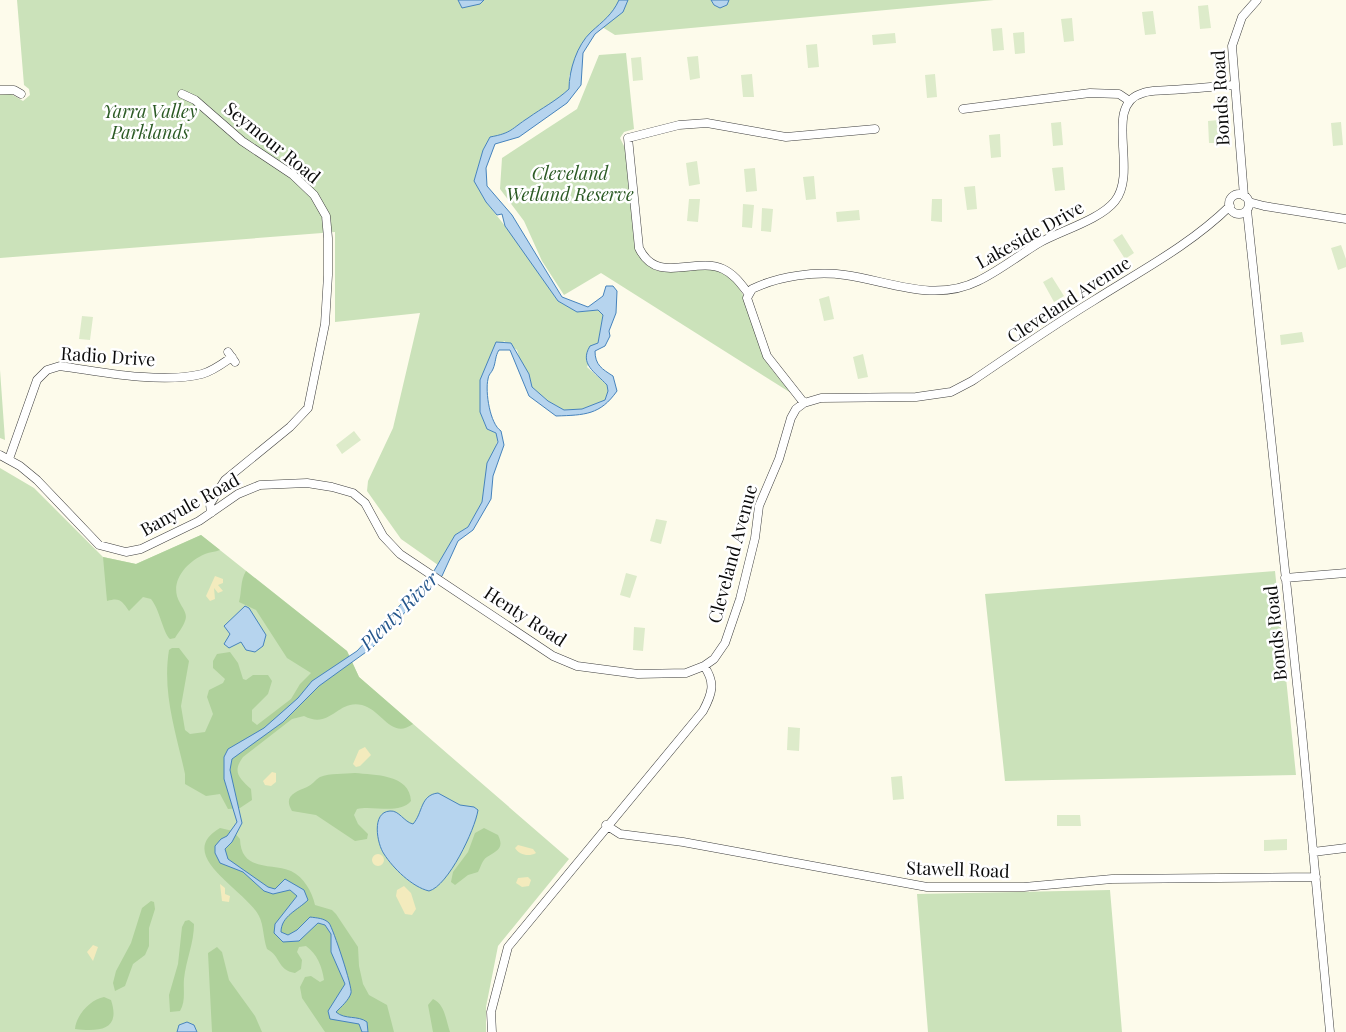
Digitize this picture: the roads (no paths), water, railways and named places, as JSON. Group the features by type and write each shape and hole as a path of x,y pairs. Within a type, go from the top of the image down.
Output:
{"street":[{"name":"Bonds Road","path":"1257,0 1242,17 1232,46 1241,172 1241,205 1248,231 1316,877 1330,1032"},
{"path":"964,108 1090,93 1119,94 1128,100 1143,93 1234,85"},
{"path":"0,90 9,89 21,94"},
{"name":"Seymour Road","path":"182,94 195,100 242,141 293,175 314,196 326,216 327,230 328,275 325,324 308,408 290,427 225,480 210,504 211,513"},
{"name":"Lakeside Drive","path":"748,293 752,288 774,281 810,275 843,275 924,291 951,289 977,282 1041,242 1101,213 1114,203 1125,183 1122,124 1128,100"},
{"path":"804,403 780,375 762,346 747,298 748,293 735,278 722,269 707,265 672,269 654,264 643,256 639,248 628,138 679,125 707,123 786,137 875,129"},
{"path":"1241,205 1264,206 1346,219"},
{"name":"Cleveland Avenue","path":"704,666 714,659 725,643 746,580 759,506 779,459 791,418 804,403 821,398 916,397 951,392 972,381 1092,301 1185,245 1241,205"},
{"name":"Radio Drive","path":"9,459 37,380 47,370 60,366 149,376 186,376 202,374 232,357"},
{"name":"Banyule Road","path":"0,455 9,459 37,480 91,539 103,546 126,552 141,549 211,513 238,494 260,485 298,483 332,487 353,493 365,503 383,536 400,554 450,585"},
{"path":"1285,578 1346,573"},
{"name":"Henty Road","path":"450,585 554,656 577,666 638,674 686,672 704,666"},
{"path":"492,1032 491,1012 508,947 606,825 703,711 711,696 713,686 704,666"},
{"name":"Stawell Road","path":"606,825 620,834 683,842 927,887 1024,887 1112,879 1316,877"},
{"path":"1313,852 1346,848"}],"water":[{"path":"458,0 484,0 480,4 462,8"},
{"name":"Plenty River","path":"619,0 628,0 623,12 595,34 583,53 581,85 567,103 519,137 495,144 486,168 487,186 512,215 562,297 588,307 603,296 606,286 613,286 617,291 616,313 609,331 610,336 605,346 595,351 596,360 600,366 613,376 617,391 604,405 591,412 556,416 529,396 510,350 499,350 488,378 487,392 491,415 501,431 504,445 493,476 491,499 473,530 458,541 442,576 373,647 319,686 283,722 232,759 230,770 242,823 232,842 225,849 228,859 268,887 275,889 285,879 304,890 308,900 287,917 281,932 288,935 297,930 310,917 323,919 329,923 351,989 349,998 336,1012 343,1016 367,1022 368,1032 362,1032 359,1024 330,1019 328,1011 345,984 331,952 331,934 325,925 318,923 299,941 283,942 274,933 275,924 297,896 290,890 273,894 264,891 243,872 220,863 215,853 215,846 221,839 227,836 237,822 224,779 224,757 228,749 264,728 298,698 312,681 357,651 403,602 431,576 455,535 468,527 482,502 487,463 498,442 496,433 487,429 480,412 480,380 496,342 511,343 529,374 532,387 548,401 564,410 582,409 605,400 608,391 607,385 593,372 586,358 590,346 598,343 603,315 598,310 577,312 558,301 505,226 502,214 497,215 486,202 474,181 483,150 490,137 511,130 569,89 570,74 578,51 586,37 610,14"},
{"path":"711,0 729,0 727,5 720,8 714,5"},
{"path":"245,606 249,608 266,635 263,646 255,652 246,650 241,642 229,648 224,644 230,634 224,626"},
{"path":"438,793 460,805 474,807 478,810 472,830 452,868 436,887 429,891 416,886 392,865 381,849 377,829 380,817 390,811 396,812 413,824 428,797"},
{"path":"187,1022 194,1025 197,1032 177,1032 179,1025"}],"park label":[{"name":"Yarra Valley Parklands","path":"150,122"},
{"name":"Cleveland Wetland Reserve","path":"570,184"}]}
